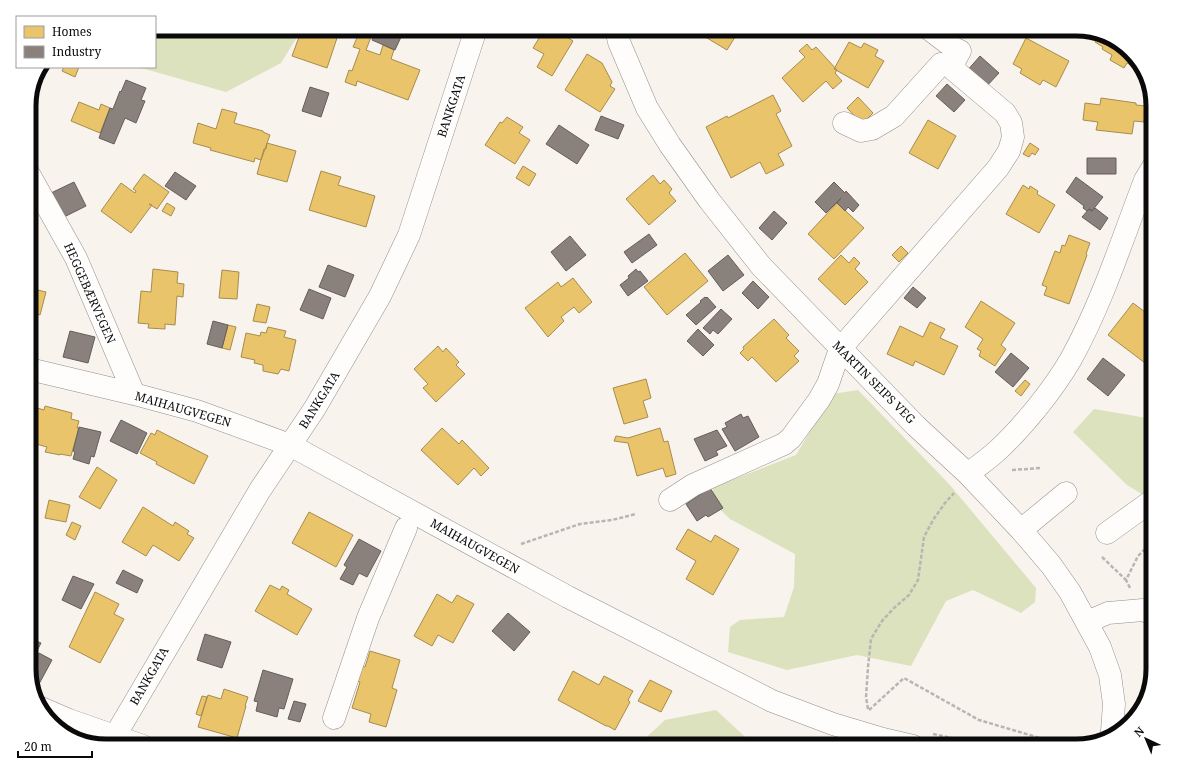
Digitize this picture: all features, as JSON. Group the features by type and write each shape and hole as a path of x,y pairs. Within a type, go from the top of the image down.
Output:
{"street":[{"name":"BANKGATA","path":"113,739 256,497 324,394 376,303 409,235 474,36"},
{"name":"MARTIN SEIPS VEG","path":"618,36 647,108 682,163 761,266 916,426 962,481 1021,530 1051,565 1070,592 1100,647 1110,675 1114,704 1112,729"},
{"path":"670,500 694,485 784,444 791,438 828,384 840,349 998,168 1009,151 1013,137 1011,123 1005,113 954,70 955,60 960,51 938,36"},
{"path":"844,122 860,131 872,129 894,116 941,64"},
{"path":"962,481 997,451 1033,413 1058,379 1090,321 1146,178"},
{"name":"HEGGEBÆRVEGEN","path":"36,187 76,258 134,394"},
{"name":"MAIHAUGVEGEN","path":"36,371 197,411 290,445 568,596 772,701 872,739"},
{"path":"1021,530 1066,493"},
{"path":"1107,533 1146,505"},
{"path":"334,718 368,618 406,528"},
{"path":"1087,622 1108,613 1146,612"},
{"path":"53,713 108,739"}],"path":[{"path":"868,710 866,697 871,639 882,621 909,595 918,580 924,537 933,520 962,481"},
{"path":"530,540 580,524 612,520 636,514"},
{"path":"1107,533 1101,556 1126,580 1146,609"},
{"path":"1126,580 1138,556 1146,548"},
{"path":"865,713 904,678 979,720 1043,739"},
{"path":"921,739 928,733 956,739"}],"green space":[{"path":"156,36 298,36 281,63 226,92 138,68 156,68"},
{"path":"858,390 949,484 1036,588 1035,602 1021,613 973,590 946,601 911,666 857,655 787,670 728,652 730,627 740,620 784,617 794,587 795,554 730,519 709,499 714,487 796,455 832,394"},
{"path":"1094,409 1146,418 1146,497 1127,485 1073,432"},
{"path":"716,710 747,739 645,739 665,720"}],"building: Homes":[{"path":"299,36 338,36 327,68 292,56"},
{"path":"358,36 371,37 366,50 380,55 383,45 394,50 391,59 420,70 408,100 357,81 356,86 345,82 349,70 352,71 360,49 353,47"},
{"path":"540,36 568,36 573,41 552,76 537,67 544,54 533,48"},
{"path":"704,36 736,36 727,50"},
{"path":"1026,38 1069,61 1056,87 1043,80 1040,85 1020,73 1022,69 1013,64"},
{"path":"1096,39 1115,48 1122,53 1134,67 1127,63 1124,68 1110,60 1112,55 1102,49 1103,47 1095,42"},
{"path":"849,42 861,48 864,43 878,50 875,56 884,61 868,88 834,69"},
{"path":"807,44 812,50 816,47 837,70 835,73 842,81 833,89 826,81 803,102 782,78 805,57 799,51"},
{"path":"587,54 602,63 612,82 610,86 615,89 600,112 565,90"},
{"path":"64,68 79,68 75,77 62,71"},
{"path":"773,95 781,111 776,114 792,146 778,154 784,165 766,174 760,162 731,178 706,127 727,116 728,118"},
{"path":"858,97 873,113 862,124 847,108"},
{"path":"1101,98 1136,103 1136,105 1146,106 1144,122 1134,121 1132,134 1096,130 1098,122 1083,120 1085,103 1100,105"},
{"path":"79,102 99,110 101,104 110,108 100,133 71,121"},
{"path":"222,109 237,113 234,123 263,131 270,135 261,160 255,158 254,162 210,150 211,148 193,143 198,123 216,129"},
{"path":"507,117 523,127 519,133 530,140 515,164 485,145 500,122 502,123"},
{"path":"928,120 956,136 938,169 909,153"},
{"path":"267,143 296,151 287,182 257,174"},
{"path":"1030,143 1039,149 1035,155 1032,153 1029,157 1023,154"},
{"path":"523,166 536,174 529,186 516,178"},
{"path":"321,171 341,177 338,185 375,196 366,227 309,210"},
{"path":"144,174 169,192 157,209 152,206 131,233 101,211 121,183 135,193 136,191 133,189"},
{"path":"653,175 660,184 664,180 672,189 669,193 676,201 649,225 626,199"},
{"path":"1023,185 1029,189 1030,186 1038,191 1037,194 1055,205 1039,233 1006,214"},
{"path":"167,203 175,208 171,216 162,211"},
{"path":"837,203 864,228 834,259 808,234"},
{"path":"1069,235 1090,243 1069,304 1044,295 1047,287 1042,285 1055,251 1060,253 1062,245 1065,246"},
{"path":"901,246 908,253 899,262 892,255"},
{"path":"685,253 708,281 667,315 644,287"},
{"path":"841,255 849,263 854,257 860,263 855,269 868,282 845,305 818,279"},
{"path":"153,269 178,272 177,283 184,284 183,297 177,296 175,325 165,324 165,329 148,328 149,324 138,323 141,291 151,292"},
{"path":"222,270 239,272 237,299 219,298"},
{"path":"573,278 592,302 579,313 574,307 561,317 564,321 548,337 525,308 558,282 561,287"},
{"path":"36,290 46,292 40,315 36,314"},
{"path":"981,301 1015,323 1001,345 1006,349 995,366 979,356 981,351 977,349 983,339 965,327"},
{"path":"1133,303 1146,313 1146,364 1108,335"},
{"path":"257,304 270,307 266,323 253,321"},
{"path":"774,319 789,335 786,338 799,351 794,356 799,361 776,382 752,357 748,361 740,353 744,349 743,347"},
{"path":"930,322 945,329 940,338 958,346 944,375 915,361 913,366 887,354 900,326 923,337"},
{"path":"228,325 236,327 230,350 222,348"},
{"path":"268,327 286,331 284,337 296,340 289,371 281,369 278,374 263,371 263,365 254,363 255,360 241,357 246,333 260,336 261,332 266,333"},
{"path":"438,346 443,352 446,348 459,362 456,365 465,374 436,402 423,388 428,384 414,369"},
{"path":"646,379 651,398 643,401 648,417 624,424 613,388"},
{"path":"1025,380 1030,384 1021,396 1015,391"},
{"path":"45,406 72,413 71,419 79,421 77,428 79,428 71,456 45,452 47,447 36,444 36,408 44,410"},
{"path":"442,428 459,444 462,440 489,468 481,476 474,468 458,485 421,450"},
{"path":"660,428 664,442 668,441 676,474 666,477 663,468 637,476 628,443 614,441 616,436 628,438"},
{"path":"157,430 208,456 194,484 156,464 157,462 140,453 151,433 155,435"},
{"path":"97,467 117,480 100,509 79,497"},
{"path":"49,500 70,505 66,522 45,518"},
{"path":"143,507 173,526 175,522 189,531 187,534 194,538 179,561 153,545 146,556 122,542"},
{"path":"309,512 353,535 336,567 292,543"},
{"path":"72,522 81,526 75,540 66,535"},
{"path":"688,529 711,542 715,535 739,549 713,595 686,579 696,561 676,549"},
{"path":"270,585 280,590 282,586 289,590 287,594 312,609 297,635 255,611"},
{"path":"95,592 119,604 114,614 124,619 100,663 69,647"},
{"path":"437,594 452,603 457,595 474,604 453,643 438,635 432,646 414,636"},
{"path":"370,651 400,660 392,688 397,690 386,727 369,722 371,714 352,708 360,682 357,681 361,666 365,667"},
{"path":"573,671 599,685 604,676 633,691 628,700 630,702 615,730 558,700"},
{"path":"650,680 672,691 661,712 638,701"},
{"path":"224,689 248,697 237,738 198,727 208,695 221,699"},
{"path":"202,696 207,697 201,716 196,714"}],"building: Industry":[{"path":"374,36 401,37 395,50 372,40"},
{"path":"980,56 999,73 984,89 966,72"},
{"path":"126,80 146,88 141,100 145,101 136,123 125,118 114,144 99,138 110,108 113,109"},
{"path":"947,84 965,100 954,112 936,96"},
{"path":"310,87 329,93 321,117 302,111"},
{"path":"601,116 624,125 618,139 595,130"},
{"path":"559,125 589,145 577,164 546,144"},
{"path":"1087,158 1116,158 1116,174 1087,174"},
{"path":"175,172 196,186 186,200 165,186"},
{"path":"1076,177 1103,197 1092,211 1089,209 1087,211 1083,208 1084,206 1066,192"},
{"path":"74,182 86,206 64,217 51,193"},
{"path":"834,182 845,193 846,191 859,205 853,212 848,207 845,211 837,203 841,198 826,213 815,202"},
{"path":"1095,208 1108,218 1100,230 1082,217 1089,209 1092,211"},
{"path":"774,211 787,223 772,240 759,228"},
{"path":"649,234 657,245 632,263 624,252"},
{"path":"570,236 586,255 566,271 551,252"},
{"path":"728,255 744,275 723,291 708,271"},
{"path":"328,265 354,275 345,297 319,287"},
{"path":"636,269 638,272 640,271 648,281 628,296 620,285 629,278 628,276"},
{"path":"753,281 769,297 758,309 742,293"},
{"path":"913,287 926,298 917,308 904,298"},
{"path":"309,289 331,298 323,319 300,310"},
{"path":"705,297 707,297 716,307 696,325 686,315"},
{"path":"721,309 732,319 718,334 713,330 710,334 703,328"},
{"path":"213,321 228,325 222,348 207,344"},
{"path":"698,329 714,345 703,356 687,341"},
{"path":"70,331 95,337 88,363 63,357"},
{"path":"1011,353 1029,368 1013,387 995,372"},
{"path":"1103,358 1125,375 1108,396 1087,379"},
{"path":"741,414 743,418 748,416 759,437 735,451 722,429 727,427 725,423"},
{"path":"121,420 147,433 137,454 110,441"},
{"path":"79,427 101,432 94,457 91,456 89,464 73,459 75,452 73,451"},
{"path":"717,430 727,446 716,451 718,455 705,461 694,439"},
{"path":"710,488 723,508 708,517 706,515 697,521 686,504"},
{"path":"359,539 381,551 367,577 359,573 353,585 340,579 347,567 344,565"},
{"path":"123,570 143,580 137,593 116,583"},
{"path":"73,576 94,584 81,609 62,600"},
{"path":"508,613 530,632 514,651 492,631"},
{"path":"205,634 231,642 222,668 197,660"},
{"path":"36,641 41,643 36,653"},
{"path":"39,653 52,660 39,684 37,682 36,659"},
{"path":"263,670 293,679 284,709 279,708 277,717 256,711 258,702 254,701"},
{"path":"294,701 306,704 300,722 288,719"}]}
